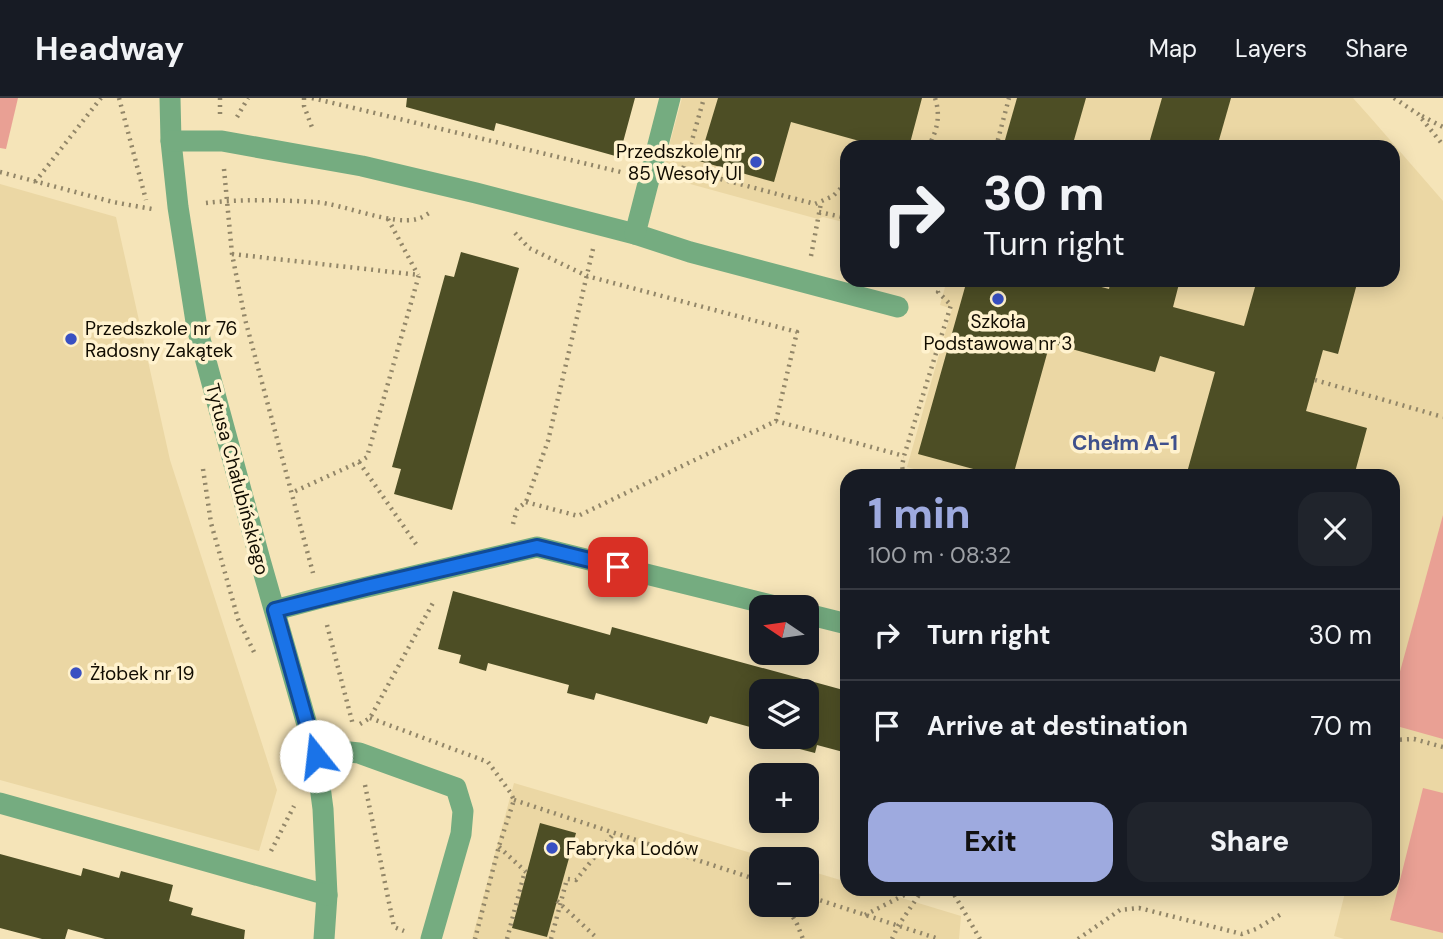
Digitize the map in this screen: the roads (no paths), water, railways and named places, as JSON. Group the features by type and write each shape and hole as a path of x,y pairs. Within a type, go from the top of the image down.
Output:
{"street":[{"name":"Tytusa Chałubińskiego","path":"170,98 171,141 178,207 197,328 316,756 323,809 327,895 324,939"},
{"path":"635,234 670,98"},
{"path":"171,141 222,141 362,166 635,234 690,252 898,307"},
{"path":"275,610 537,547 749,600"},
{"path":"819,617 840,622"},
{"path":"316,756 340,751 359,753 456,788 463,811 461,834 423,937"},
{"path":"0,803 327,895"}],"place":[{"name":"Przedszkole nr 85 Wesoły Ul","path":"756,162"},
{"name":"Szkoła Podstawowa nr 3","path":"998,299"},
{"name":"Przedszkole nr 76 Radosny Zakątek","path":"71,339"},
{"name":"Żłobek nr 19","path":"76,673"},
{"name":"Fabryka Lodów","path":"552,848"}],"district":[{"name":"Chełm A-1","path":"1125,443"}]}
